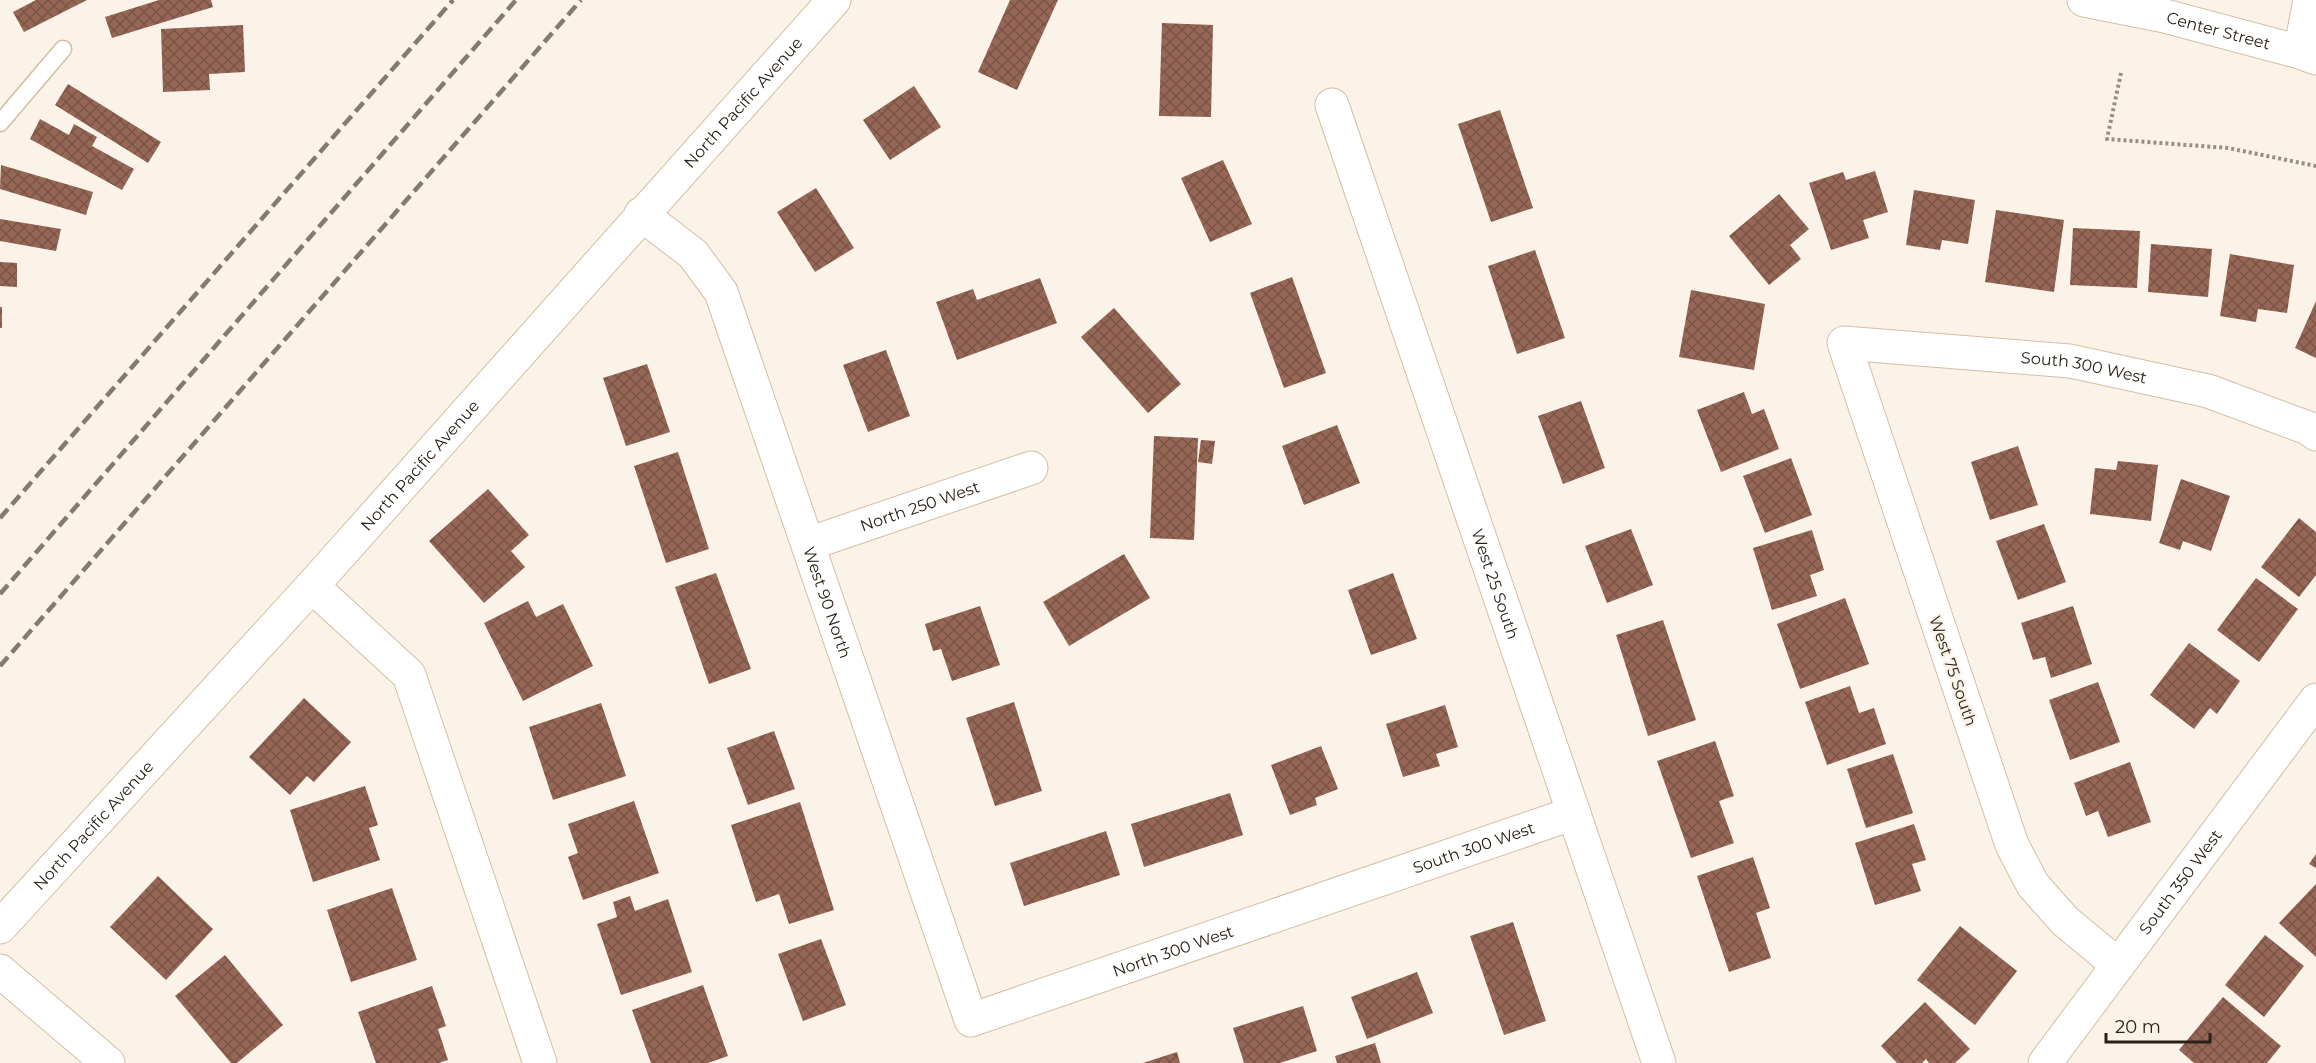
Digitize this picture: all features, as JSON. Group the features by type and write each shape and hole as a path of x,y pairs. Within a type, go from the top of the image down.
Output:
{"street":[{"name":"North Pacific Avenue","path":"0,927 312,586 834,0"},
{"name":"Center Street","path":"2084,0 2165,16 2308,55"},
{"path":"2308,55 2310,0"},
{"name":"West 25 South","path":"1332,105 1659,1063"},
{"name":"West 90 North","path":"641,214 693,254 721,292 971,1020"},
{"name":"South 300 West","path":"1844,343 2070,361 2208,391 2308,428 2316,434"},
{"name":"West 75 South","path":"1844,343 2012,845 2033,885 2065,921 2118,965"},
{"name":"North 250 West","path":"808,544 1031,468"},
{"path":"312,586 409,675 540,1063"},
{"name":"South 350 West","path":"2045,1063 2316,700"},
{"name":"South 300 West","path":"1375,881 1574,813"},
{"name":"North 300 West","path":"971,1020 1375,881"},
{"path":"0,971 108,1063"}],"lane":[{"path":"0,123 63,49"}],"path":[{"path":"2121,73 2107,139 2228,147 2316,166"}],"building":[{"path":"36,0 87,0 24,32 13,12"},
{"path":"159,0 211,0 213,7 112,38 105,17"},
{"path":"1010,0 1058,0 1017,90 978,72"},
{"path":"1162,23 1213,25 1211,117 1159,116"},
{"path":"243,25 245,72 209,74 210,90 163,92 161,29"},
{"path":"68,84 161,142 148,163 55,105"},
{"path":"914,86 941,127 890,160 863,120"},
{"path":"1500,110 1533,208 1491,222 1458,124"},
{"path":"40,119 69,135 74,124 97,137 92,146 134,169 122,190 30,139"},
{"path":"1223,160 1252,224 1210,242 1181,178"},
{"path":"1,165 93,192 86,215 0,189"},
{"path":"1875,171 1888,212 1863,220 1869,238 1831,250 1809,183 1843,172 1846,180"},
{"path":"816,188 854,248 815,272 777,212"},
{"path":"1914,190 1975,200 1968,244 1942,240 1940,250 1906,245"},
{"path":"1779,194 1809,229 1790,245 1801,259 1769,285 1729,236"},
{"path":"1996,210 2064,220 2054,292 1985,282"},
{"path":"0,219 61,229 56,251 0,241"},
{"path":"2073,228 2140,231 2137,288 2070,285"},
{"path":"2151,244 2212,249 2208,297 2148,292"},
{"path":"1535,250 1565,338 1517,354 1488,266"},
{"path":"2230,254 2294,265 2287,313 2258,309 2256,322 2220,316"},
{"path":"0,262 17,263 17,287 0,286"},
{"path":"1292,277 1326,373 1284,388 1250,293"},
{"path":"1040,278 1057,323 957,360 936,302 973,289 977,300"},
{"path":"1691,290 1765,304 1754,370 1679,357"},
{"path":"2316,301 2316,358 2295,348"},
{"path":"0,307 2,307 2,328 0,328"},
{"path":"1114,308 1181,384 1148,413 1081,337"},
{"path":"886,350 910,416 868,432 843,365"},
{"path":"647,364 670,432 626,446 603,378"},
{"path":"1744,392 1752,414 1764,409 1779,449 1721,472 1697,410"},
{"path":"1581,401 1605,468 1563,484 1538,416"},
{"path":"1337,425 1360,483 1304,505 1282,446"},
{"path":"1154,436 1198,438 1194,540 1150,538"},
{"path":"1201,440 1215,441 1212,464 1198,462"},
{"path":"2018,446 2038,505 1990,520 1971,462"},
{"path":"678,452 709,549 666,563 634,466"},
{"path":"1791,458 1812,515 1765,533 1743,476"},
{"path":"2118,461 2158,465 2151,521 2090,514 2095,468 2116,470"},
{"path":"2181,479 2230,496 2211,551 2183,541 2180,550 2159,543"},
{"path":"488,489 529,535 511,551 525,567 484,603 429,541"},
{"path":"2299,518 2316,532 2316,575 2299,597 2261,567"},
{"path":"2044,524 2066,582 2018,600 1996,541"},
{"path":"1631,529 1653,585 1607,603 1585,546"},
{"path":"1812,530 1824,570 1810,575 1817,596 1772,610 1753,548"},
{"path":"1124,554 1150,598 1069,646 1043,602"},
{"path":"716,573 751,669 709,684 675,587"},
{"path":"1393,573 1417,639 1371,655 1348,590"},
{"path":"2256,578 2298,609 2259,662 2217,630"},
{"path":"1845,598 1869,664 1800,689 1777,624"},
{"path":"528,601 536,617 563,604 593,666 523,701 484,623"},
{"path":"980,606 1000,665 952,681 941,649 933,651 925,624"},
{"path":"2073,606 2092,664 2051,678 2045,657 2033,660 2021,623"},
{"path":"1663,620 1696,720 1648,736 1616,635"},
{"path":"2189,643 2240,681 2217,714 2210,708 2194,729 2150,695"},
{"path":"2098,682 2120,742 2070,760 2049,700"},
{"path":"1850,686 1859,713 1874,708 1886,744 1827,765 1805,702"},
{"path":"304,698 351,742 314,782 307,776 290,795 249,757"},
{"path":"1014,702 1042,791 995,806 966,718"},
{"path":"601,703 626,776 553,800 529,727"},
{"path":"1445,705 1458,747 1436,754 1440,766 1403,777 1386,724"},
{"path":"774,731 795,789 748,805 727,748"},
{"path":"1715,741 1734,796 1719,801 1734,843 1691,858 1657,761"},
{"path":"1321,746 1338,789 1315,798 1317,805 1290,815 1271,765"},
{"path":"1893,754 1913,813 1866,828 1847,769"},
{"path":"2130,762 2151,822 2108,837 2098,811 2086,816 2074,783"},
{"path":"365,786 378,825 369,828 380,860 313,882 290,810"},
{"path":"1230,793 1243,835 1144,867 1131,824"},
{"path":"634,801 659,873 583,900 568,857 578,853 568,824"},
{"path":"800,802 834,910 789,924 779,894 756,902 731,825"},
{"path":"1914,824 1926,860 1912,864 1921,891 1875,905 1855,843"},
{"path":"1106,831 1120,875 1024,906 1010,863"},
{"path":"2316,854 2316,868 2309,864"},
{"path":"1753,857 1770,908 1756,913 1771,958 1729,972 1697,876"},
{"path":"158,876 213,929 166,980 110,927"},
{"path":"2316,884 2316,957 2279,923"},
{"path":"392,888 417,960 351,982 327,910"},
{"path":"630,896 635,911 668,899 692,972 621,995 597,924 617,917 613,902"},
{"path":"1513,922 1546,1021 1504,1035 1470,936"},
{"path":"1960,926 2017,971 1975,1025 1917,980"},
{"path":"2265,935 2304,966 2264,1017 2225,985"},
{"path":"821,939 846,1005 803,1021 778,954"},
{"path":"225,955 283,1025 237,1063 231,1063 175,996"},
{"path":"1417,972 1433,1013 1367,1039 1351,997"},
{"path":"703,985 728,1056 708,1063 651,1063 632,1010"},
{"path":"432,986 446,1026 438,1029 448,1060 439,1063 376,1063 358,1012"},
{"path":"2223,997 2281,1046 2267,1063 2194,1063 2179,1050"},
{"path":"1925,1002 1970,1049 1955,1063 1929,1063 1926,1059 1922,1063 1897,1063 1881,1046"},
{"path":"1303,1006 1317,1051 1280,1063 1244,1063 1233,1028"},
{"path":"1375,1043 1381,1063 1337,1063 1335,1056"},
{"path":"1177,1052 1180,1063 1143,1063"}],"railway":[{"path":"0,518 453,0"},
{"path":"0,594 516,0"},
{"path":"0,666 581,0"}]}
